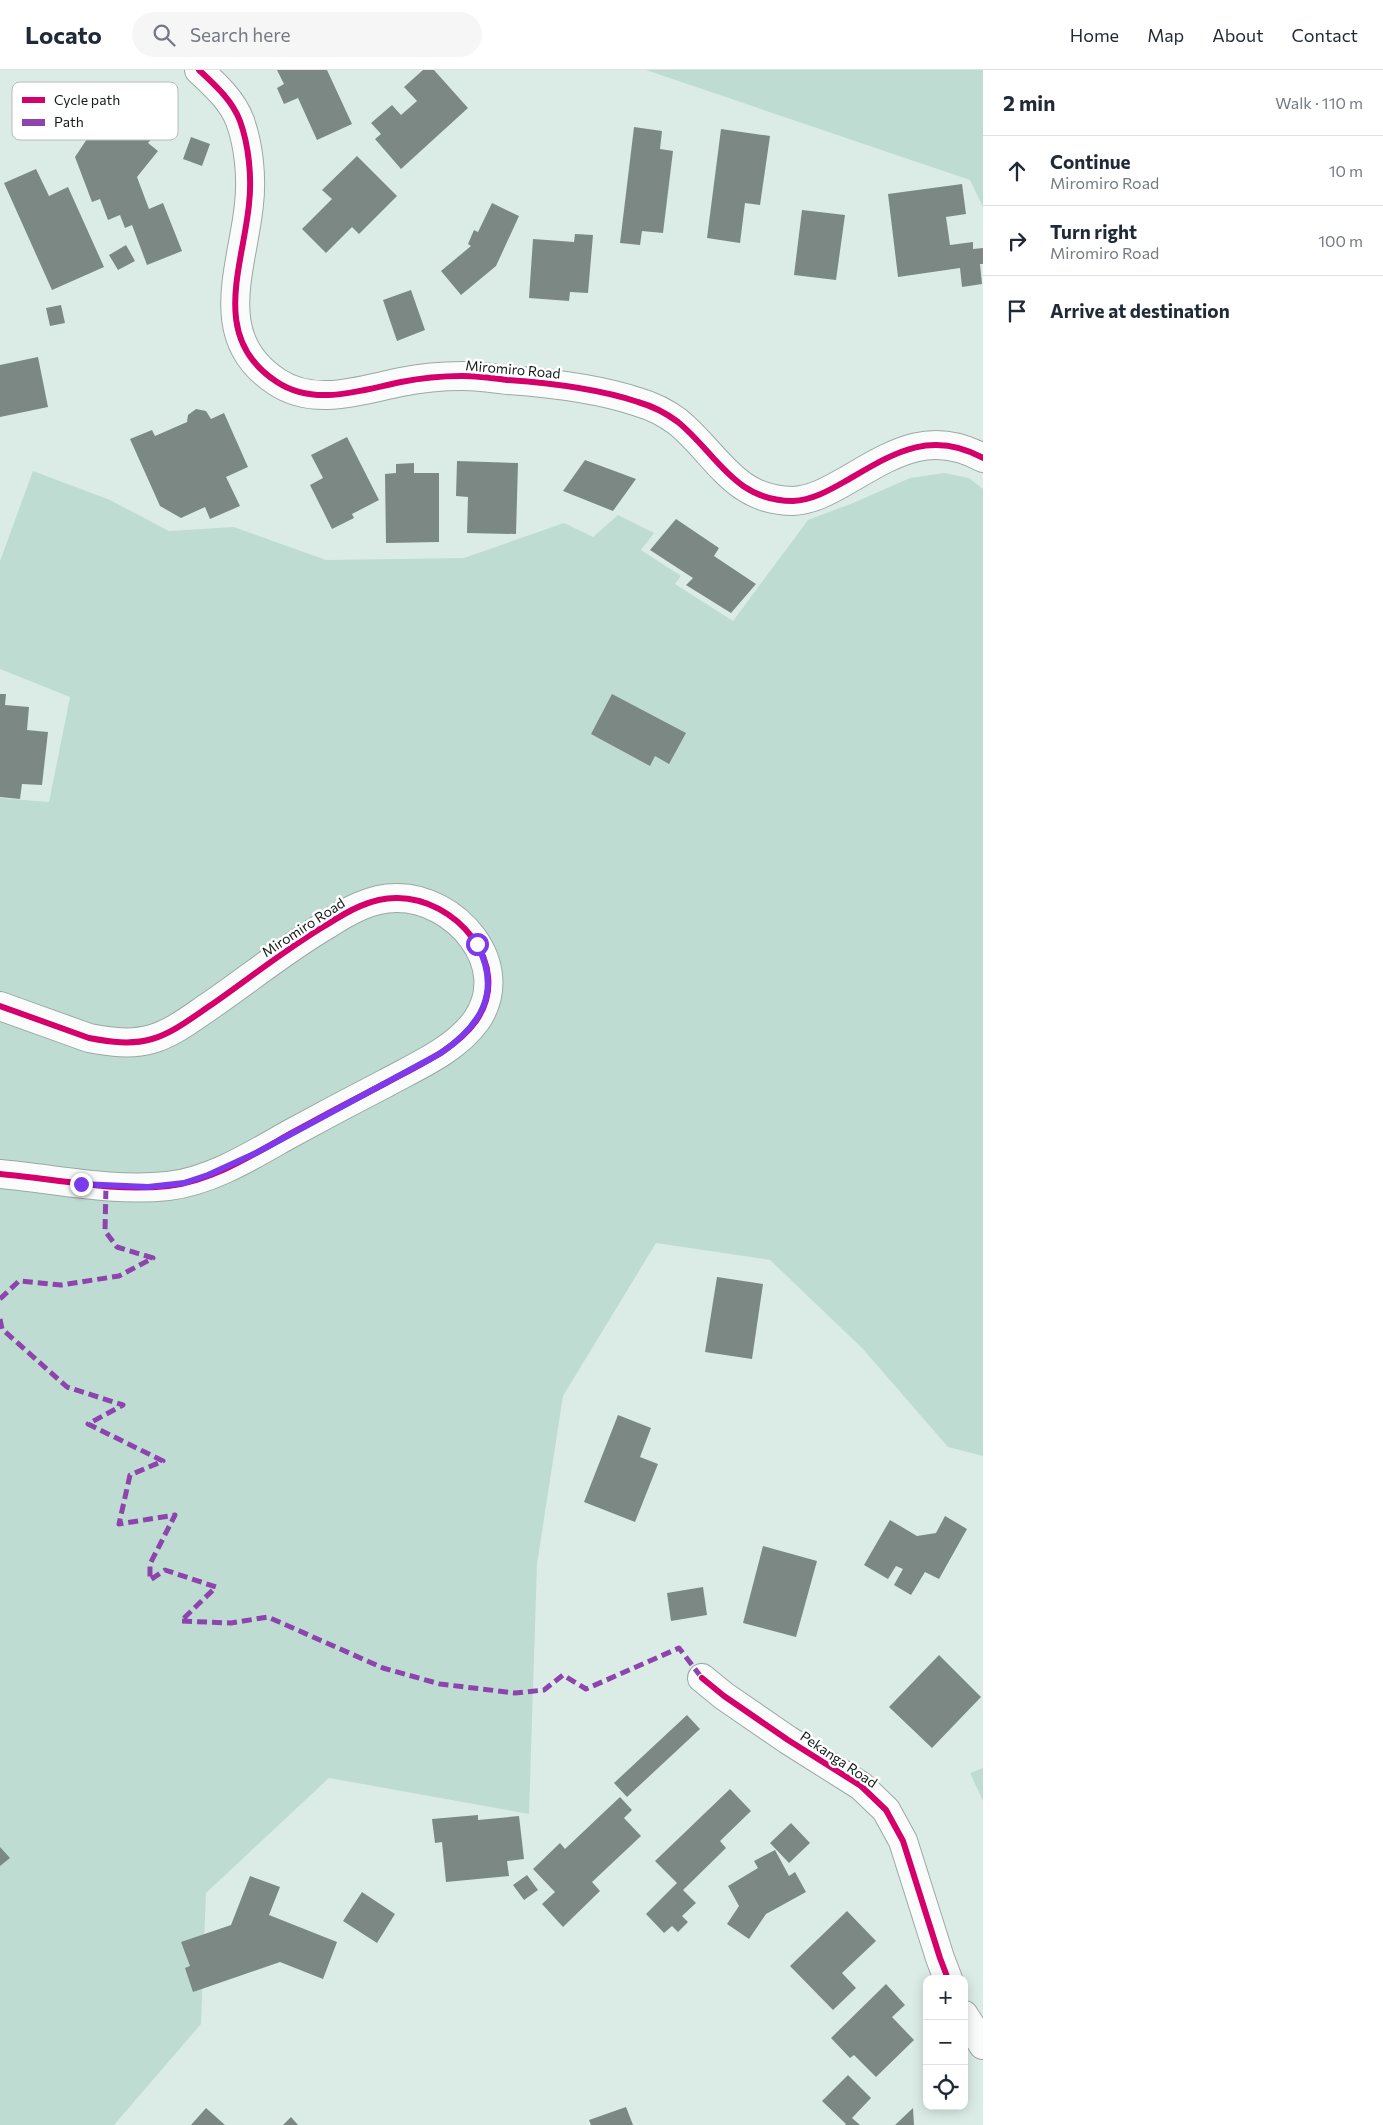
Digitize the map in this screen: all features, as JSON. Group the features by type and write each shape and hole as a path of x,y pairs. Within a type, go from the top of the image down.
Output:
{"street":[{"name":"Miromiro Road","path":"199,70 224,93 240,119 245,140 250,180 249,204 237,275 236,323 243,345 249,356 256,365 278,383 293,390 332,396 403,381 463,376 538,382 617,396 659,410 675,420 740,484 753,493 779,500 796,501 814,497 881,460 913,446 937,444 957,446 983,458"},
{"name":"Miromiro Road","path":"0,1006 89,1038 127,1042 154,1038 199,1013 338,917 368,903 395,898 412,899 432,906 457,920 477,944 486,962 488,978 486,998 478,1018 466,1033 449,1047 256,1153 208,1175 184,1183 148,1187 98,1186 0,1174"},
{"name":"Pekanga Road","path":"702,1678 724,1696 780,1735 861,1786 886,1810 904,1841 946,1975"},
{"path":"967,2020 983,2044"}],"green space":[{"path":"646,70 983,70 983,207 970,180"},
{"path":"33,471 110,500 169,531 234,527 326,560 464,558 564,523 593,537 618,515 654,533 641,550 681,576 675,584 733,621 808,520 910,478 944,473 969,478 983,489 983,1456 948,1447 862,1348 770,1260 656,1243 563,1396 537,1564 529,1814 329,1778 206,1893 201,2024 114,2125 0,2125 0,798 49,802 70,697 0,669 0,561"},
{"path":"983,1768 983,1801 970,1773"}],"building":[{"path":"277,70 327,70 352,124 317,140 298,98 284,104 277,88 284,84"},
{"path":"423,70 434,70 468,108 401,169 375,139 381,134 371,123 392,105 401,115 417,101 404,87"},
{"path":"634,127 662,131 660,149 673,151 663,233 642,231 640,245 620,243"},
{"path":"721,129 770,136 760,205 745,203 740,243 707,238"},
{"path":"191,137 210,144 202,166 183,159"},
{"path":"86,140 151,140 148,143 158,151 137,177 149,209 163,203 182,251 147,265 132,225 125,228 120,215 108,220 100,199 92,202 75,157"},
{"path":"357,156 397,196 359,234 352,227 326,253 302,229 332,199 322,190"},
{"path":"36,169 49,196 68,187 104,267 52,290 4,183"},
{"path":"962,184 966,214 946,217 950,245 973,242 973,249 983,248 983,264 980,264 982,284 962,287 960,268 898,277 888,194"},
{"path":"492,203 519,216 496,266 461,295 441,271 471,246 468,244 474,230 478,232"},
{"path":"802,210 845,215 836,280 794,275"},
{"path":"575,234 593,235 588,293 570,292 569,301 529,298 533,239 574,242"},
{"path":"126,245 135,261 118,270 109,255"},
{"path":"411,290 425,330 397,341 383,300"},
{"path":"61,305 65,323 50,326 46,308"},
{"path":"38,357 48,407 0,417 0,365"},
{"path":"196,409 206,411 211,419 224,413 248,467 226,477 240,506 210,519 205,507 181,518 160,506 130,439 152,430 155,436 187,422 188,415"},
{"path":"347,437 379,500 352,514 354,518 332,529 310,485 323,478 311,455"},
{"path":"585,460 636,479 613,511 563,491"},
{"path":"457,461 518,463 516,534 467,533 468,497 456,496"},
{"path":"414,463 414,473 439,473 439,542 386,543 385,474 396,473 396,464"},
{"path":"676,519 719,548 714,556 756,584 731,613 686,585 693,578 650,550"},
{"path":"0,694 6,694 5,705 29,707 27,730 48,732 42,785 22,784 20,799 0,797"},
{"path":"612,694 686,733 669,764 655,756 650,766 591,734"},
{"path":"717,1277 763,1284 752,1359 705,1352"},
{"path":"618,1415 651,1428 640,1457 658,1464 635,1522 584,1502"},
{"path":"945,1516 967,1529 939,1579 925,1572 911,1595 894,1585 903,1569 896,1566 888,1579 864,1565 890,1520 917,1536 936,1533"},
{"path":"763,1546 817,1561 796,1637 743,1623"},
{"path":"703,1587 707,1615 671,1621 667,1593"},
{"path":"939,1655 981,1697 932,1748 889,1707"},
{"path":"687,1715 700,1729 627,1797 614,1783"},
{"path":"730,1789 751,1811 720,1841 726,1848 683,1890 696,1903 682,1916 688,1922 678,1932 672,1926 664,1933 646,1914 677,1883 655,1861"},
{"path":"620,1797 632,1810 624,1818 641,1836 592,1882 600,1891 563,1927 542,1904 555,1892 533,1869 560,1843 565,1849"},
{"path":"478,1815 478,1820 519,1816 524,1859 507,1861 509,1876 446,1882 442,1842 435,1843 432,1819"},
{"path":"791,1823 810,1843 789,1863 770,1843"},
{"path":"0,1847 10,1858 0,1866"},
{"path":"775,1850 789,1876 795,1872 806,1892 766,1914 749,1939 727,1924 739,1906 728,1886 758,1868 754,1861"},
{"path":"527,1875 538,1890 524,1900 513,1885"},
{"path":"250,1876 280,1887 269,1915 337,1942 323,1979 280,1962 193,1992 185,1968 190,1966 181,1942 231,1925"},
{"path":"362,1892 395,1914 377,1943 343,1921"},
{"path":"847,1911 876,1941 842,1973 856,1988 833,2010 790,1966"},
{"path":"886,1984 905,2005 892,2017 914,2040 876,2077 854,2055 850,2058 831,2038"},
{"path":"848,2075 871,2098 852,2118 860,2125 845,2125 822,2101"},
{"path":"626,2107 633,2125 591,2125 589,2120"},
{"path":"206,2108 225,2125 191,2125"},
{"path":"913,2108 914,2125 895,2125"},
{"path":"291,2117 298,2125 283,2125"}],"marked path":[{"path":"0,1299 19,1281 61,1285 119,1276 153,1258 117,1247 105,1231 106,1186"},
{"path":"0,1319 2,1329 67,1387 123,1405 88,1424 163,1461 130,1475 119,1524 175,1515 150,1564 150,1580 165,1570 216,1587 181,1621 231,1623 268,1617 383,1668 440,1684 515,1693 544,1690 563,1675 586,1689 679,1648 702,1678"}],"cycle path":[{"path":"199,70 222,93 237,113 248,151 250,194 235,300 237,323 243,344 256,364 277,382 292,390 307,394 338,394 416,379 462,376 556,385 606,393 664,413 678,422 728,474 741,484 756,493 773,499 793,501 807,499 820,494 894,455 928,445 945,445 963,449 983,458"},
{"path":"0,1006 89,1038 120,1042 152,1039 168,1033 183,1024 298,943 344,914 378,900 396,898 418,901 439,909 458,922 473,938 483,957 488,978 486,1000 476,1021 457,1041 446,1049 423,1064 245,1159 215,1173 184,1183 147,1187 105,1186 0,1174"},
{"path":"702,1678 724,1696 788,1740 861,1786 886,1810 903,1841 946,1975"}],"route":[{"path":"81,1184 168,1186 208,1175 256,1153 441,1053 466,1033 478,1018 488,992 486,962 477,944"}]}
